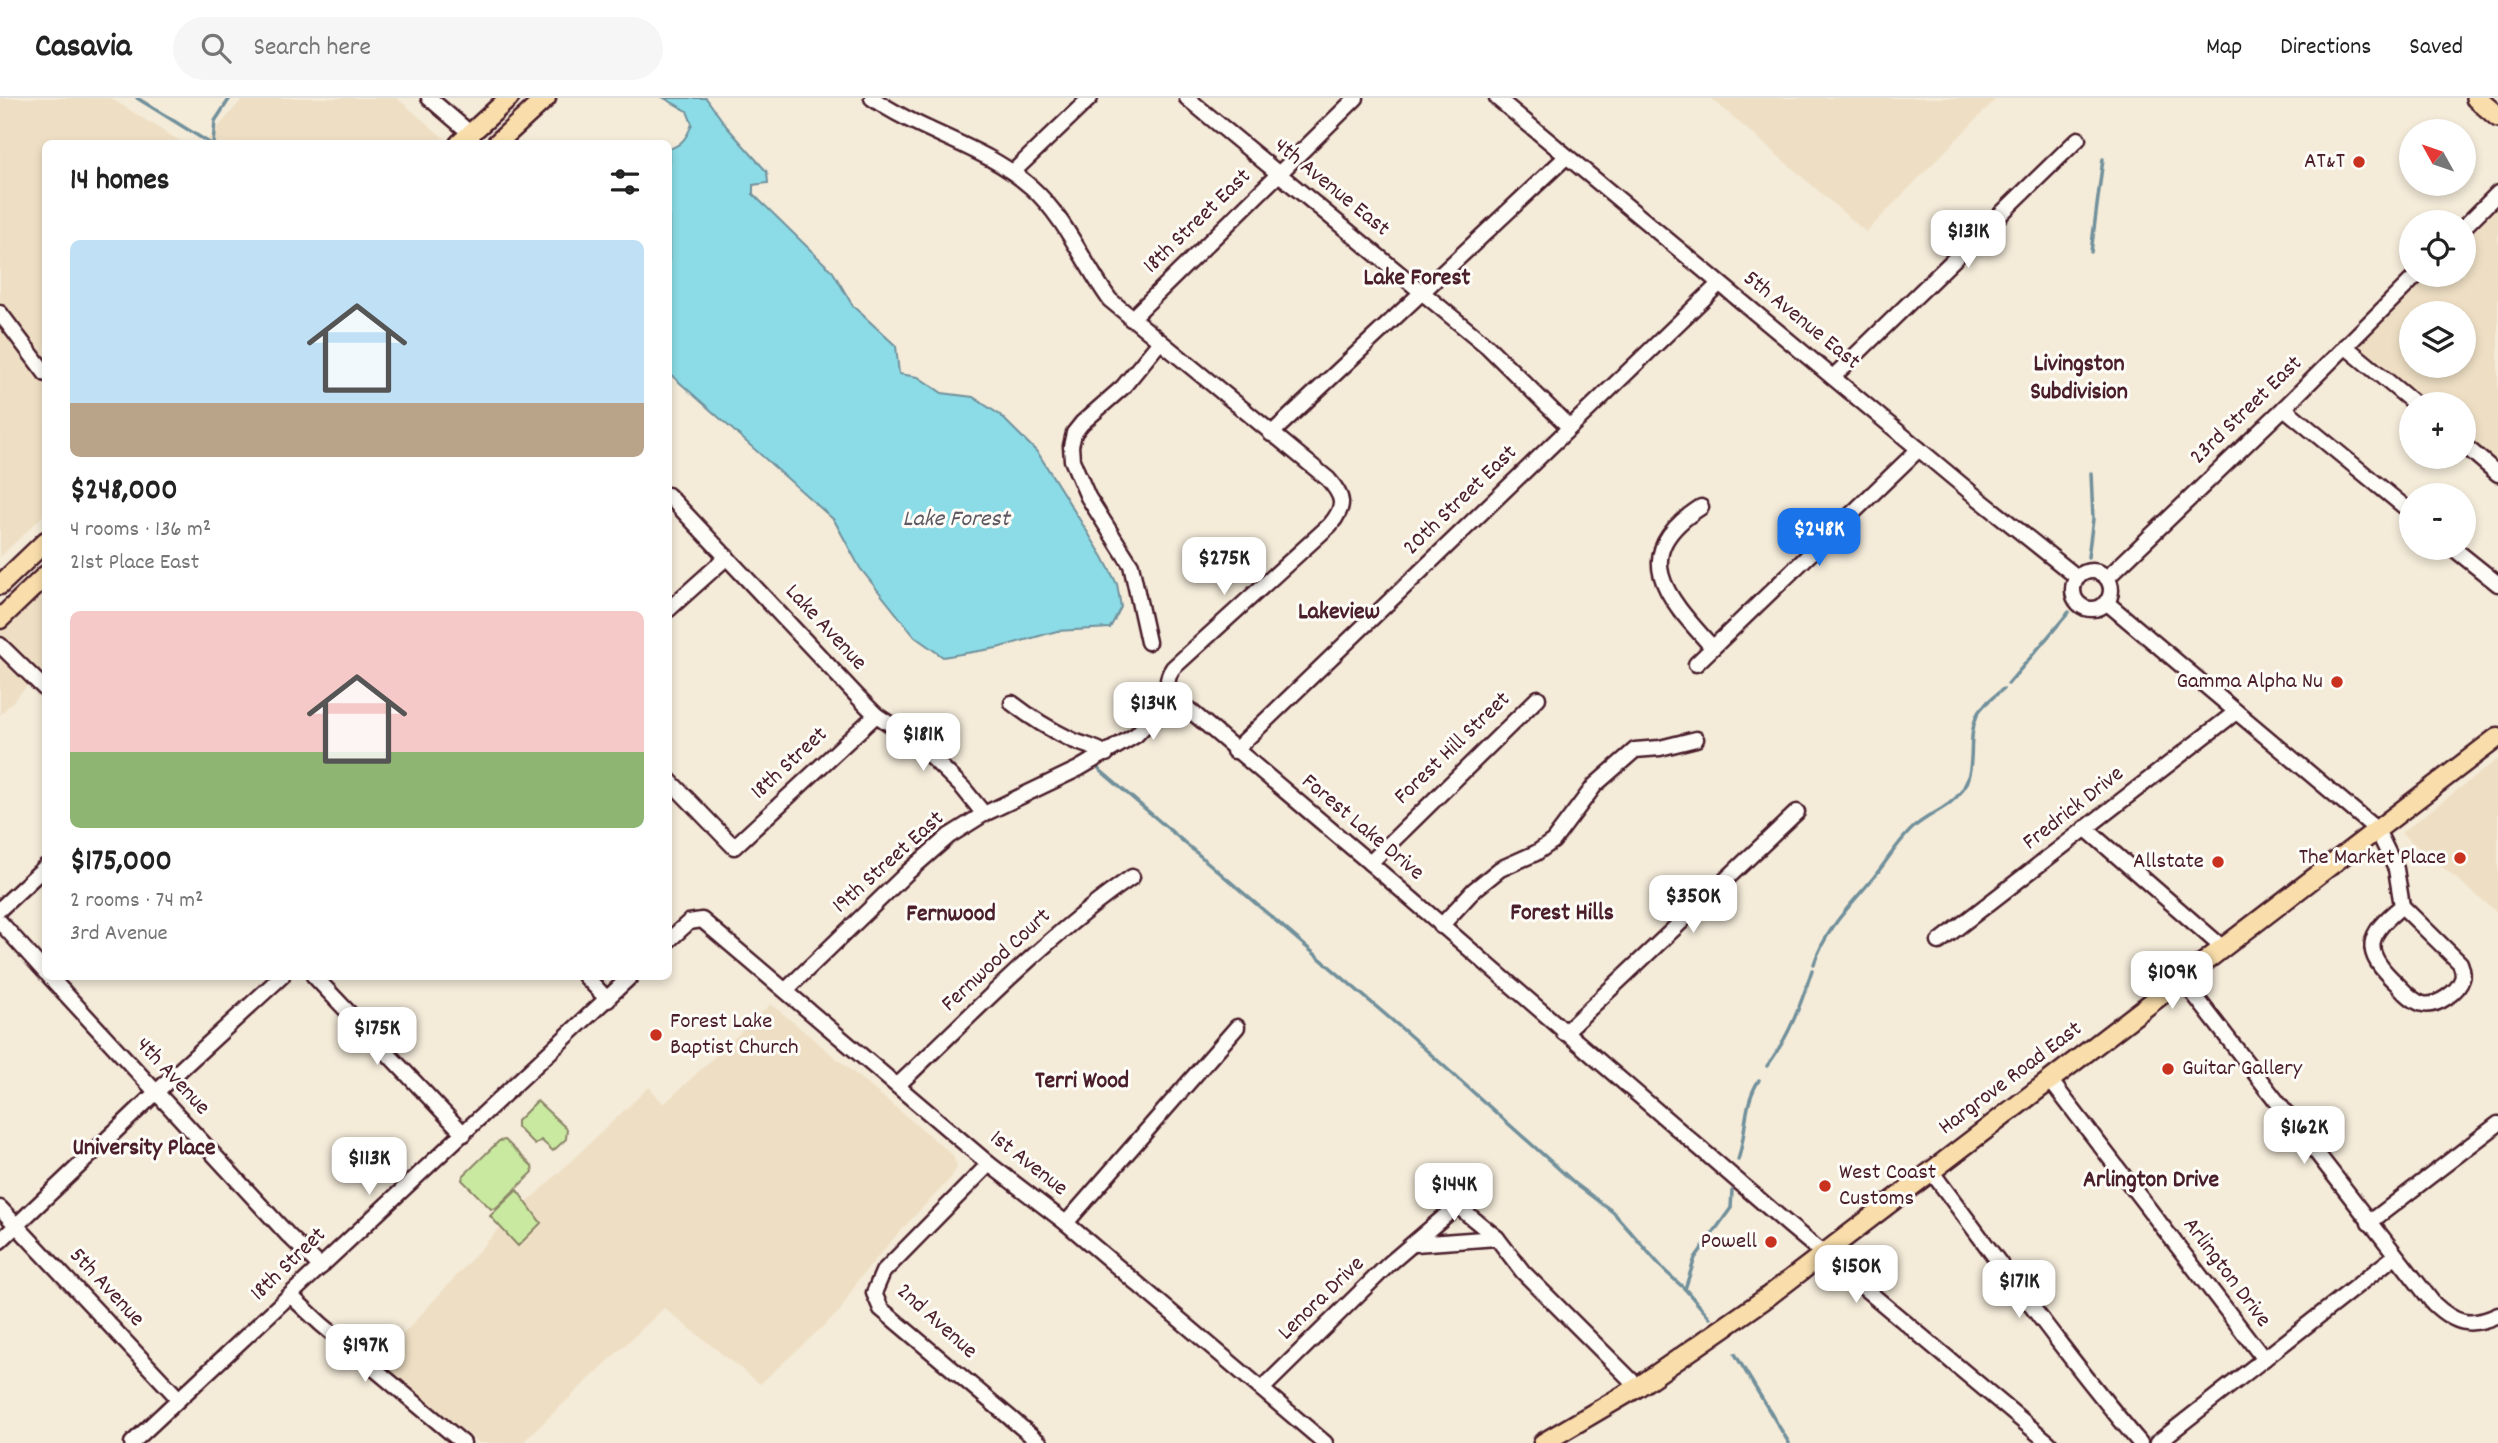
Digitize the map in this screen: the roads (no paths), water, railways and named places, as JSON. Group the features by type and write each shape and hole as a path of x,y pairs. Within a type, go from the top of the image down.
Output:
{"highway":[{"path":"2476,98 2498,117"}],"main road":[{"path":"468,140 509,98"},
{"path":"500,140 546,98"},
{"path":"0,585 42,545"},
{"path":"0,619 42,579"},
{"name":"Hargrove Road East","path":"1543,1443 1563,1439 1762,1301 2498,737"}],"street":[{"path":"429,98 468,140"},
{"path":"872,98 890,111 989,157 1013,172 1060,218 1094,278 1110,300 1159,343 1328,479 1339,491 1341,504 1338,516 1173,668 1167,680 1168,689 1173,696"},
{"path":"1013,172 1090,98"},
{"name":"4th Avenue East","path":"1187,98 1487,346 1569,427"},
{"name":"18th Street East","path":"1131,319 1356,98"},
{"name":"5th Avenue East","path":"1497,98 2077,577"},
{"path":"1833,377 2078,139"},
{"path":"1271,434 1566,157"},
{"path":"2476,215 2498,193"},
{"name":"20th Street East","path":"1234,751 1719,284"},
{"name":"23rd Street East","path":"2107,578 2284,408 2405,287"},
{"path":"0,313 42,369"},
{"path":"1148,642 1131,565 1088,497 1072,460 1071,446 1074,433 1082,423 1123,387 1159,343"},
{"path":"2345,346 2401,392"},
{"path":"2284,408 2399,502"},
{"path":"1696,664 1919,449"},
{"path":"2476,455 2498,474"},
{"name":"Lake Avenue","path":"672,499 876,715 913,739 963,788 984,814"},
{"path":"1701,508 1682,520 1671,533 1663,544 1660,558 1663,585 1678,609 1712,647"},
{"path":"672,606 727,557"},
{"path":"2468,560 2498,584"},
{"path":"2095,571 2107,578 2111,590 2106,602 2094,609 2080,605 2073,594 2077,577 2095,571"},
{"path":"2106,602 2377,830 2396,869 2402,905 2460,963 2464,976 2458,988 2435,1003 2422,1004 2411,998 2374,958 2371,945 2375,933 2402,905"},
{"path":"0,645 42,686"},
{"name":"Forest Lake Drive","path":"1173,696 1822,1254 2049,1443"},
{"name":"19th Street East","path":"786,990 938,844 984,814 1106,754 1136,735 1173,696"},
{"name":"Forest Hill Street","path":"1370,863 1538,698"},
{"path":"1012,703 1049,728 1072,740 1096,747 1106,754"},
{"name":"Fredrick Drive","path":"1939,942 2236,712"},
{"name":"18th Street","path":"672,783 734,847 876,715"},
{"path":"1441,926 1474,890 1500,869 1536,853 1553,841 1595,785 1635,750 1660,748 1696,739"},
{"path":"1564,1033 1797,812"},
{"path":"2085,828 2222,948"},
{"path":"0,909 42,870"},
{"name":"Fernwood Court","path":"898,1085 1069,925 1132,877"},
{"name":"1st Avenue","path":"672,937 689,922 702,920 989,1164 1066,1223 1325,1443"},
{"name":"4th Avenue","path":"0,922 42,969"},
{"path":"2182,979 2433,1303 2455,1320 2469,1323 2483,1322 2498,1315"},
{"name":"4th Avenue","path":"52,980 321,1267"},
{"path":"0,1241 278,980"},
{"path":"318,980 464,1133"},
{"path":"589,980 608,1000"},
{"name":"18th Street","path":"132,1443 627,980"},
{"path":"1066,1223 1237,1027"},
{"name":"Arlington Drive","path":"2050,1080 2264,1359"},
{"path":"2369,1223 2498,1124"},
{"name":"2nd Avenue","path":"989,1164 883,1272 874,1293 881,1309 1040,1443"},
{"path":"1931,1171 2107,1405 2140,1443"},
{"name":"5th Avenue","path":"0,1208 179,1399"},
{"name":"Lenora Drive","path":"1262,1388 1390,1264 1452,1210 1460,1208 1497,1238 1523,1272 1638,1387"},
{"path":"1415,1244 1497,1238"},
{"path":"2157,1443 2395,1256"},
{"path":"291,1296 463,1443"}],"water":[{"name":"Lake Forest","path":"664,98 706,98 727,127 767,172 768,183 753,185 753,194 833,272 853,306 896,346 899,374 918,377 942,393 973,397 1000,415 1038,453 1117,584 1121,607 1110,628 1057,631 997,648 943,657 915,637 860,568 834,520 672,376 672,148 684,140 692,124 687,111"}],"waterway":[{"path":"137,98 205,140"},
{"path":"213,140 215,121 230,98"},
{"path":"2091,252 2103,159"},
{"path":"2088,557 2093,519 2091,473"},
{"path":"2008,684 2069,612"},
{"path":"1814,964 1832,928 1903,838 1961,792 1969,774 1972,735 1977,715 1985,704 2003,689"},
{"path":"1095,763 1101,771 1407,1033 1577,1185 1613,1212 1710,1318"},
{"path":"1767,1066 1794,1020 1812,970"},
{"path":"1738,1160 1750,1099 1759,1080"},
{"path":"1685,1289 1695,1258 1731,1208 1732,1191"},
{"path":"1735,1354 1789,1443"}],"place":[{"name":"AT&T","path":"2359,162"},
{"name":"Gamma Alpha Nu","path":"2337,682"},
{"name":"The Market Place","path":"2460,858"},
{"name":"Allstate","path":"2218,862"},
{"name":"Forest Lake Baptist Church","path":"656,1035"},
{"name":"Guitar Gallery","path":"2168,1069"},
{"name":"West Coast Customs","path":"1825,1186"},
{"name":"Powell","path":"1771,1242"}],"district":[{"name":"Lake Forest","path":"1417,279"},
{"name":"Livingston Subdivision","path":"2079,379"},
{"name":"Lakeview","path":"1339,613"},
{"name":"Forest Hills","path":"1562,914"},
{"name":"Fernwood","path":"951,915"},
{"name":"Terri Wood","path":"1082,1082"},
{"name":"University Place","path":"144,1149"},
{"name":"Arlington Drive","path":"2151,1181"}]}
